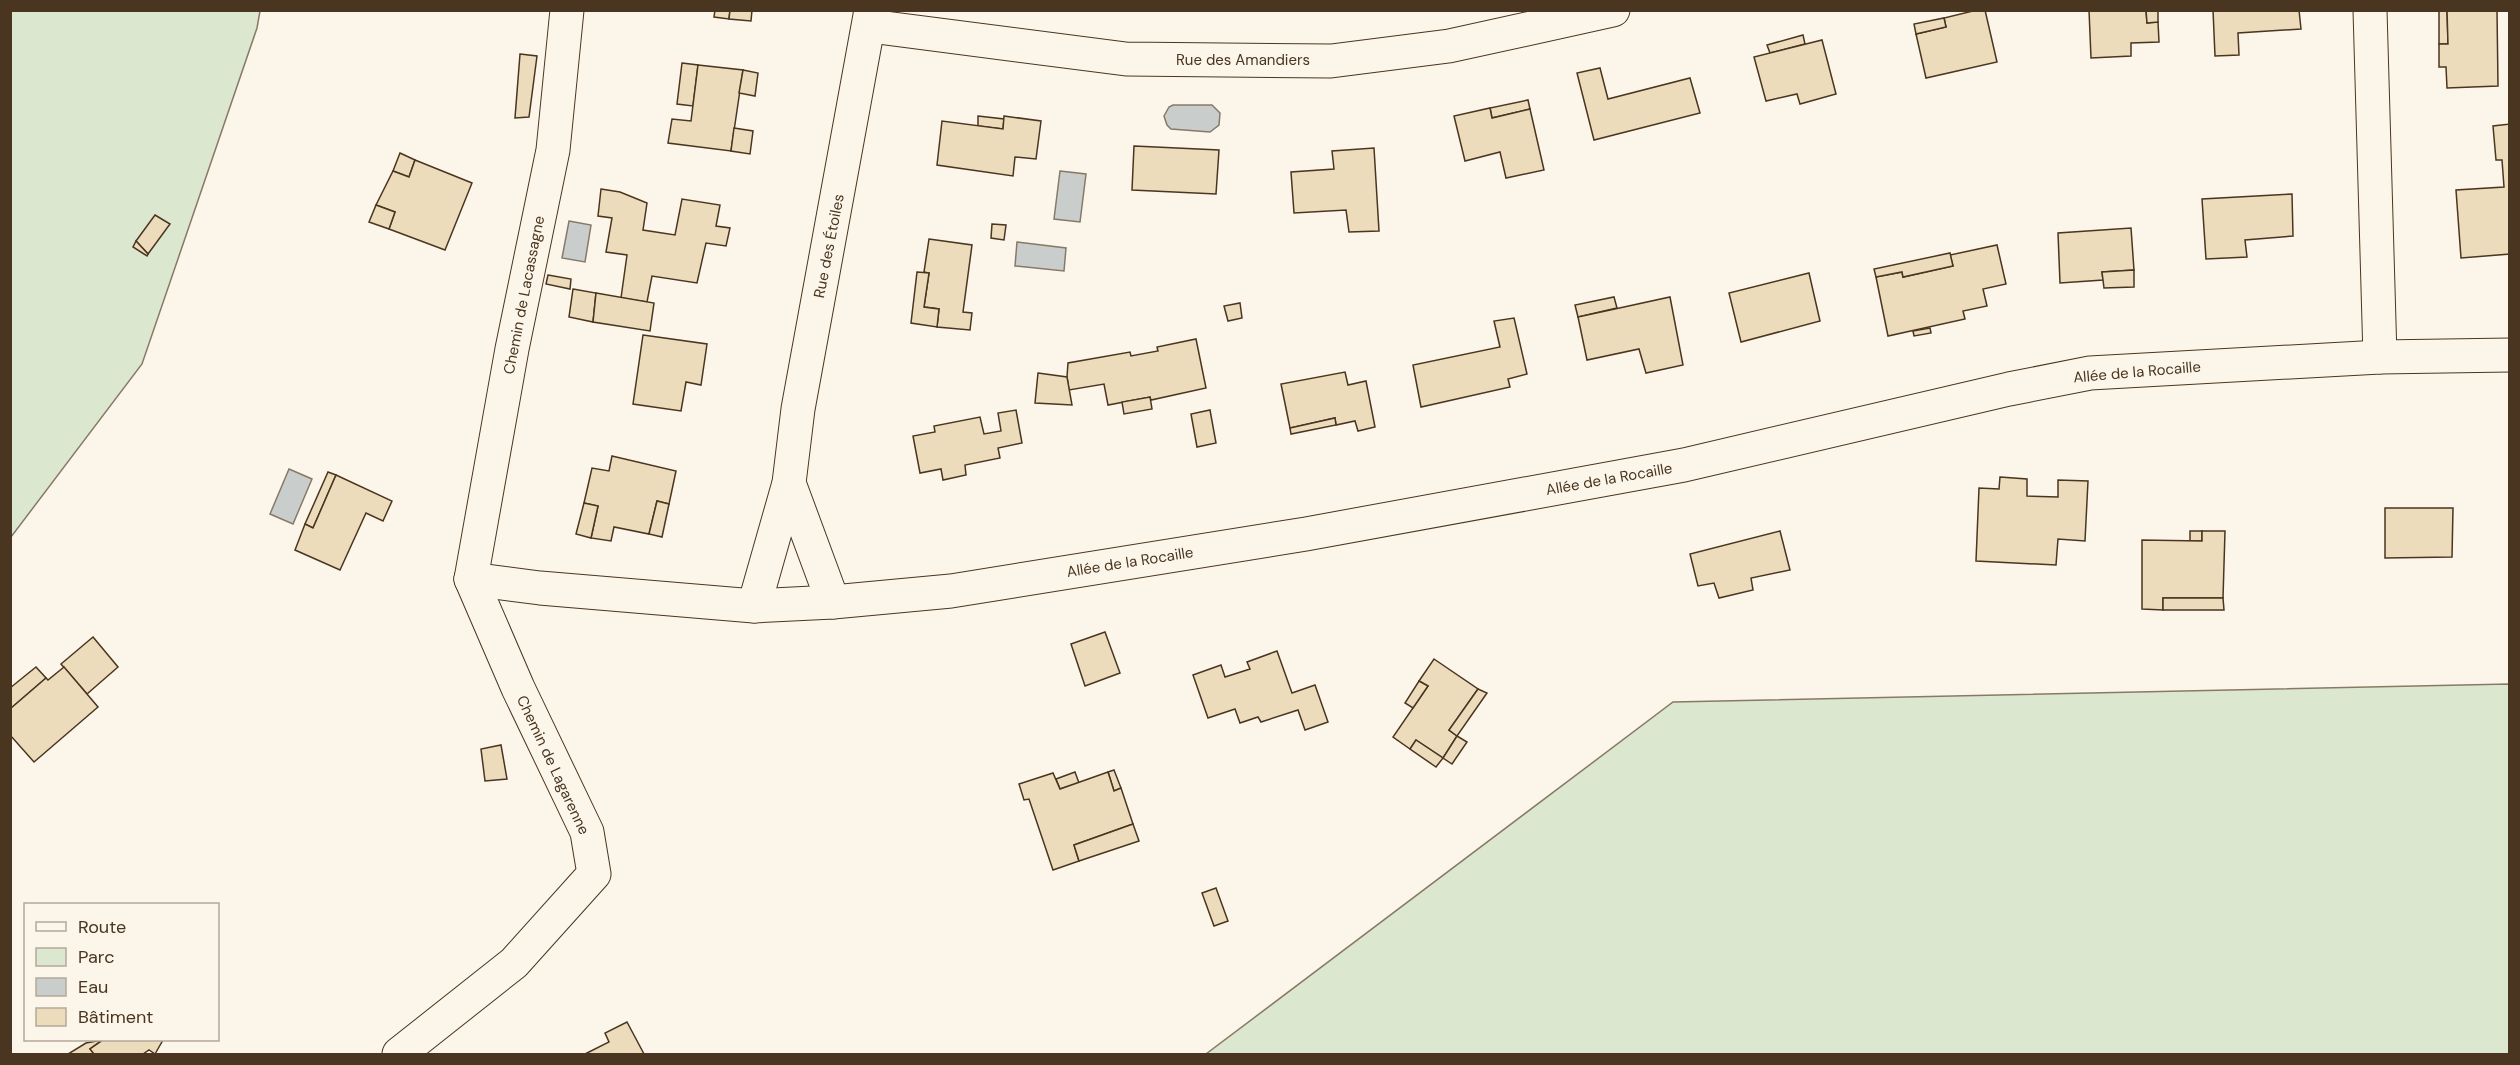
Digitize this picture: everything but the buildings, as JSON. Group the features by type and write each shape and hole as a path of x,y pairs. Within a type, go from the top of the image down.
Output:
{"street":[{"name":"Chemin de Lacassagne","path":"471,579 512,349 553,150 567,10"},
{"name":"Rue des Amandiers","path":"870,18 1126,59 1331,61 1449,46 1613,10"},
{"path":"2370,10 2380,357"},
{"name":"Rue des Étoiles","path":"754,606 789,483 798,409 870,18"},
{"name":"Allée de la Rocaille","path":"471,579 540,588 754,606 833,602 951,591 1306,534 1684,465 2009,389 2090,374 2380,357 2510,356"},
{"path":"789,483 833,602"},
{"name":"Chemin de Lagarenne","path":"399,1054 514,963 594,874 586,832 518,688 471,579"}],"green space":[{"path":"11,11 260,11 257,28 142,364 11,537"},
{"path":"2509,684 2509,1054 1206,1054 1673,702"}],"water":[{"path":"1173,105 1212,105 1220,113 1219,125 1210,132 1171,129 1164,116 1169,107"},
{"path":"1060,171 1086,174 1080,222 1054,219"},
{"path":"569,221 591,225 585,262 562,258"},
{"path":"1017,242 1066,248 1064,271 1015,266"},
{"path":"289,469 312,479 293,524 270,514"}]}
